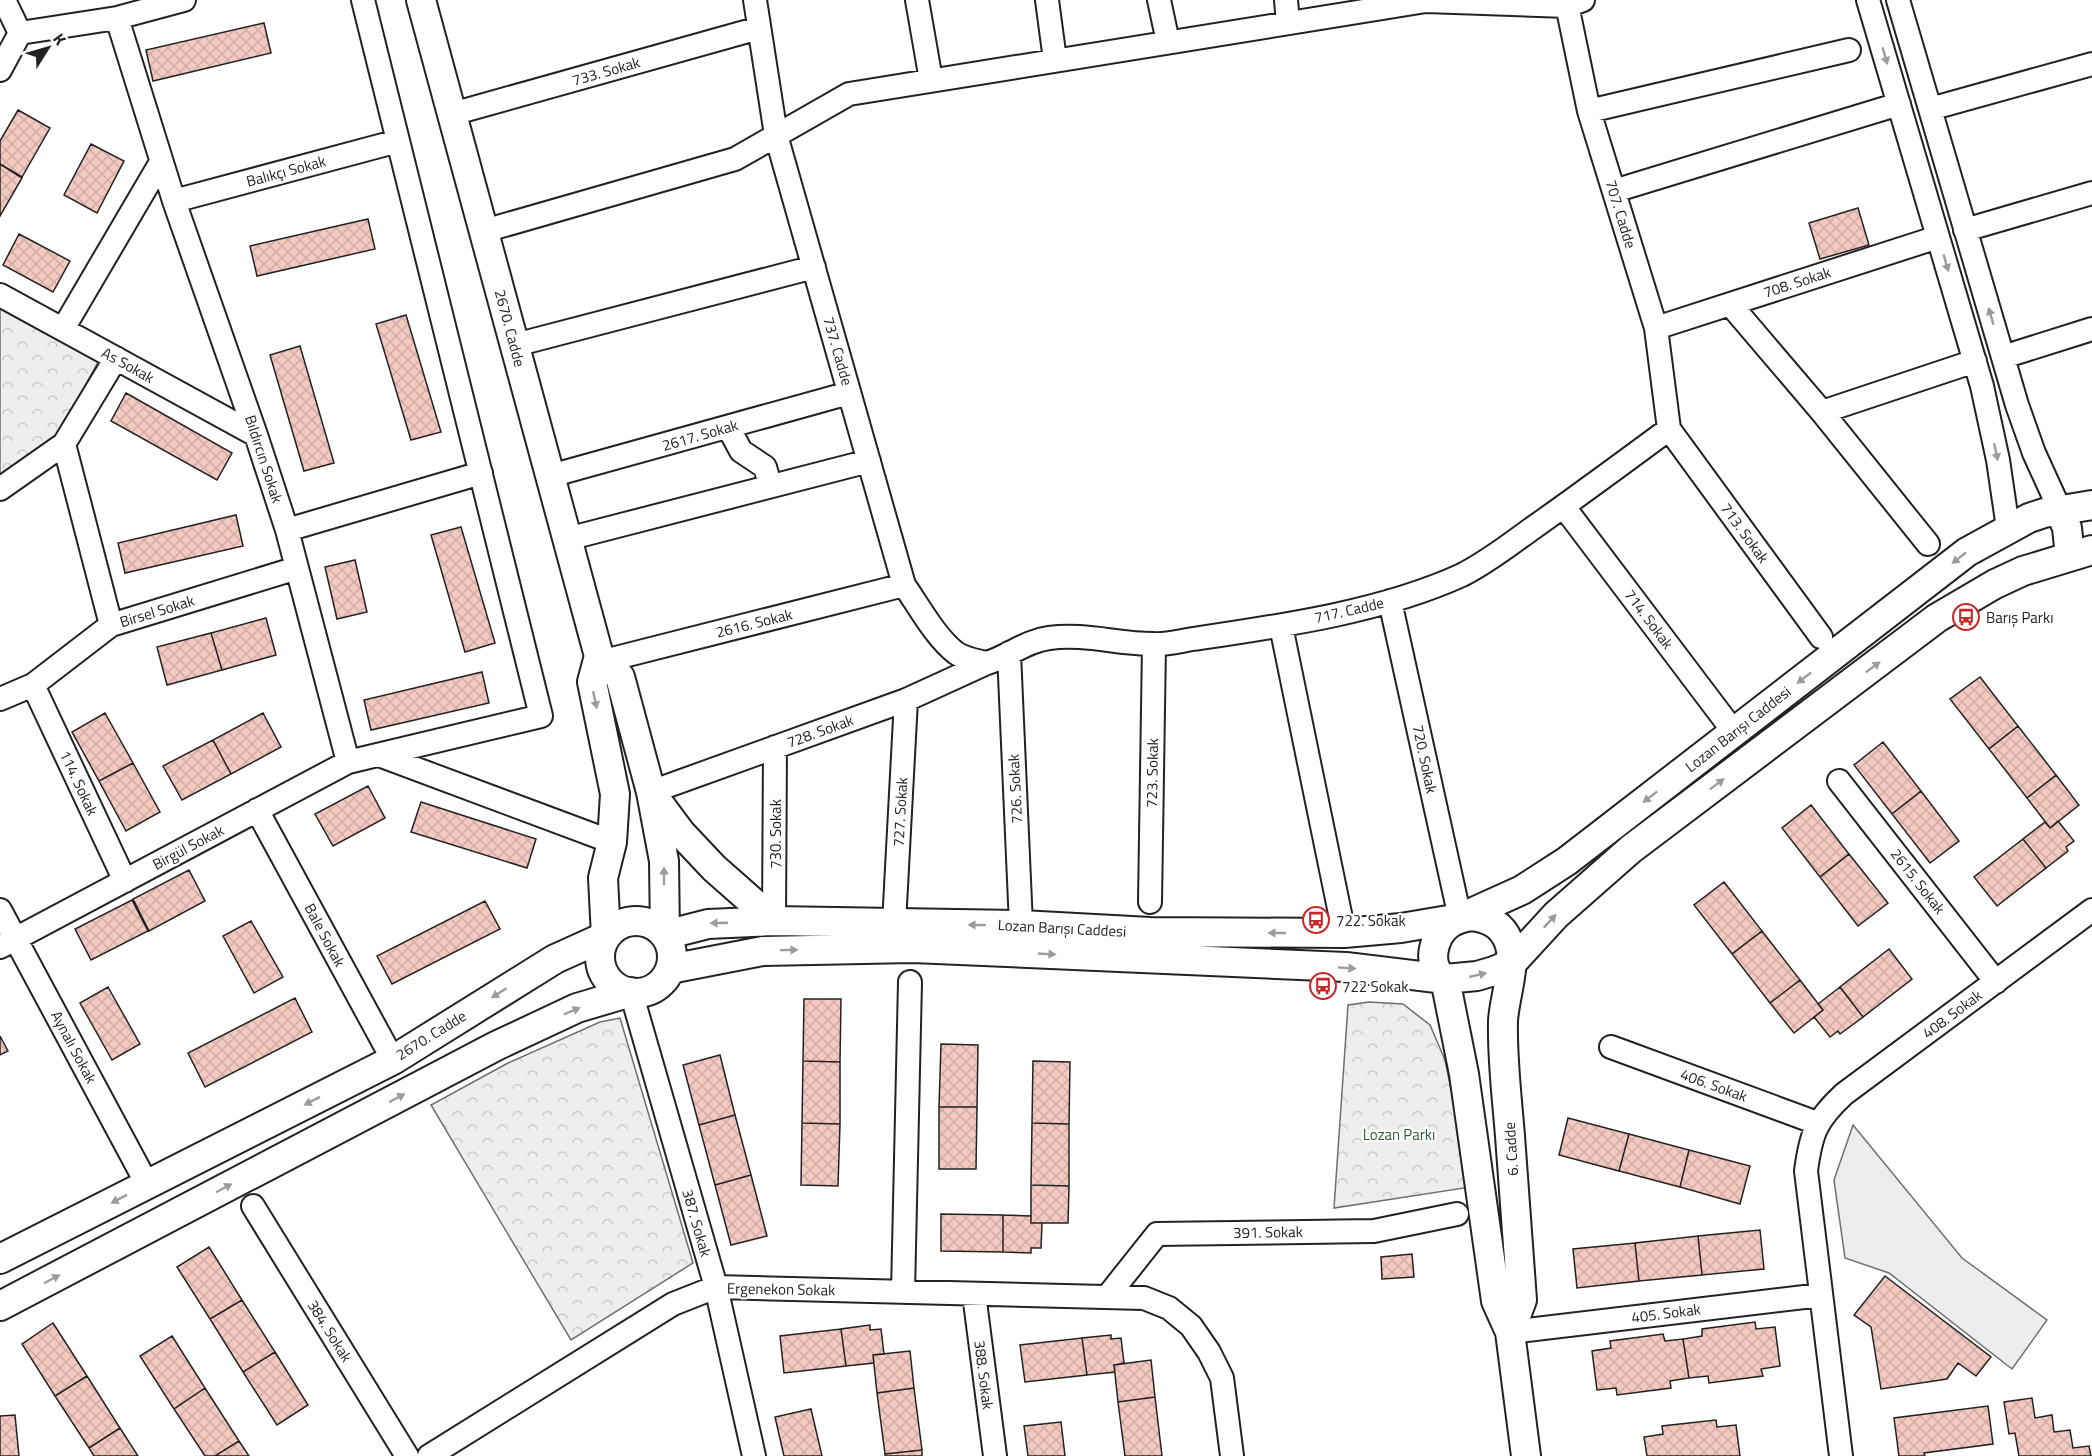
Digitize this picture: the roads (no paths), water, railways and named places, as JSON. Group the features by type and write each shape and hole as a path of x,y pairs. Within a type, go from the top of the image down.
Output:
{"main road":[{"name":"2670. Cadde","path":"421,0 567,539 602,659 620,677 651,792 664,861 664,935"},
{"name":"Lozan Barışı Caddesi","path":"1445,979 1439,976 1434,965 1433,953 1441,931 1450,923 1521,890 1567,861 1966,552 2029,518 2092,505"},
{"name":"Lozan Barışı Caddesi","path":"670,969 763,951 913,948 1346,967 1445,979 1477,976 1510,964 1556,915 1631,849 1937,618 1995,584 2024,571 2081,554 2060,510"},
{"path":"2008,528 2016,559 2024,571"},
{"name":"2670. Cadde","path":"0,1259 393,1060 555,959 606,936 603,878 612,842 615,794 592,682 602,659"},
{"path":"651,792 681,833 714,868 774,921"},
{"name":"Lozan Barışı Caddesi","path":"664,935 708,924 774,921 1021,926 1150,932 1344,933 1401,928 1472,916 1494,923 1503,931 1509,941 1510,964"},
{"path":"0,1306 495,1046 577,1008 657,986 670,969 672,957 670,945 656,927 635,920 624,922 606,936 601,947 600,959 608,980 617,987 631,992"},
{"name":"6. Cadde","path":"1510,964 1503,1020 1522,1300 1510,1332"},
{"name":"6. Cadde","path":"1445,979 1464,1074 1496,1301 1510,1332 1526,1456"}],"street":[{"path":"4,0 20,33"},
{"path":"20,33 117,18 184,0"},
{"path":"287,530 481,473 363,0"},
{"name":"737. Cadde","path":"755,0 776,135 904,585 940,636 955,652 973,661 987,663"},
{"path":"917,0 931,80"},
{"path":"1047,0 1055,60"},
{"path":"1159,0 1168,42"},
{"path":"1286,0 1288,23"},
{"path":"1868,0 1975,361 1998,460 2008,528"},
{"path":"1898,0 2003,357 2034,453 2060,510"},
{"path":"484,231 735,159 849,93 1426,1 1572,2"},
{"name":"707. Cadde","path":"1572,2 1589,111 1656,328 1669,429"},
{"name":"Bıldırcın Sokak","path":"117,18 174,201 287,530 348,762"},
{"name":"733. Sokak","path":"452,114 759,28"},
{"path":"0,70 20,33"},
{"path":"1589,111 1849,50"},
{"path":"1930,109 2092,64"},
{"path":"1614,190 1899,104"},
{"name":"Balıkçı Sokak","path":"174,201 398,141"},
{"path":"63,329 162,162"},
{"path":"1965,230 2092,193"},
{"name":"708. Sokak","path":"1656,328 1938,237"},
{"path":"515,345 814,267"},
{"name":"As Sokak","path":"0,295 256,435"},
{"path":"1730,304 1822,412 1928,544"},
{"path":"2003,357 2092,329"},
{"path":"0,489 64,444 116,358"},
{"path":"1822,412 1975,361"},
{"name":"2617. Sokak","path":"550,476 849,393"},
{"path":"728,427 741,451 765,467 770,485"},
{"name":"717. Cadde","path":"987,663 1033,641 1051,637 1080,636 1154,645 1281,626 1390,601 1464,574 1564,507 1669,429"},
{"name":"713. Sokak","path":"1669,429 1821,637"},
{"path":"64,444 111,625"},
{"path":"567,539 869,461"},
{"name":"Birgül Sokak","path":"8,943 348,762 541,716 481,473"},
{"name":"714. Sokak","path":"1564,507 1734,732"},
{"name":"Birsel Sokak","path":"0,699 33,685 111,625 297,568"},
{"name":"2616. Sokak","path":"602,659 904,585"},
{"name":"720. Sokak","path":"1390,601 1460,918"},
{"path":"1281,626 1344,933"},
{"name":"723. Sokak","path":"1150,902 1154,645"},
{"name":"726. Sokak","path":"1009,653 1021,926"},
{"name":"728. Sokak","path":"651,792 906,700 987,663"},
{"name":"114. Sokak","path":"33,685 124,881"},
{"name":"727. Sokak","path":"894,924 906,700"},
{"name":"730. Sokak","path":"774,921 776,747"},
{"path":"379,755 612,842"},
{"name":"2615. Sokak","path":"1839,781 1996,982"},
{"name":"Bale Sokak","path":"257,810 393,1060"},
{"name":"Aynalı Sokak","path":"0,910 8,943 147,1184"},
{"name":"408. Sokak","path":"1817,1123 1844,1095 2092,910"},
{"path":"903,1292 910,982"},
{"name":"387. Sokak","path":"631,992 716,1287 754,1456"},
{"name":"406. Sokak","path":"1611,1047 1817,1123"},
{"path":"1817,1123 1810,1145 1806,1171 1841,1456"},
{"name":"384. Sokak","path":"253,1206 407,1456"},
{"name":"391. Sokak","path":"1107,1297 1157,1234 1374,1231 1457,1214"},
{"name":"Ergenekon Sokak","path":"429,1456 673,1304 716,1287 1144,1298 1169,1308 1191,1326 1209,1352 1222,1378 1232,1456"},
{"name":"388. Sokak","path":"974,1294 995,1456"},
{"name":"405. Sokak","path":"1510,1332 1821,1295"}],"place":[{"name":"Barış Parkı","path":"1966,617"},
{"name":"722. Sokak","path":"1316,920"},
{"name":"722 Sokak","path":"1323,986"}],"park label":[{"name":"Lozan Parkı","path":"1399,1134"}]}
